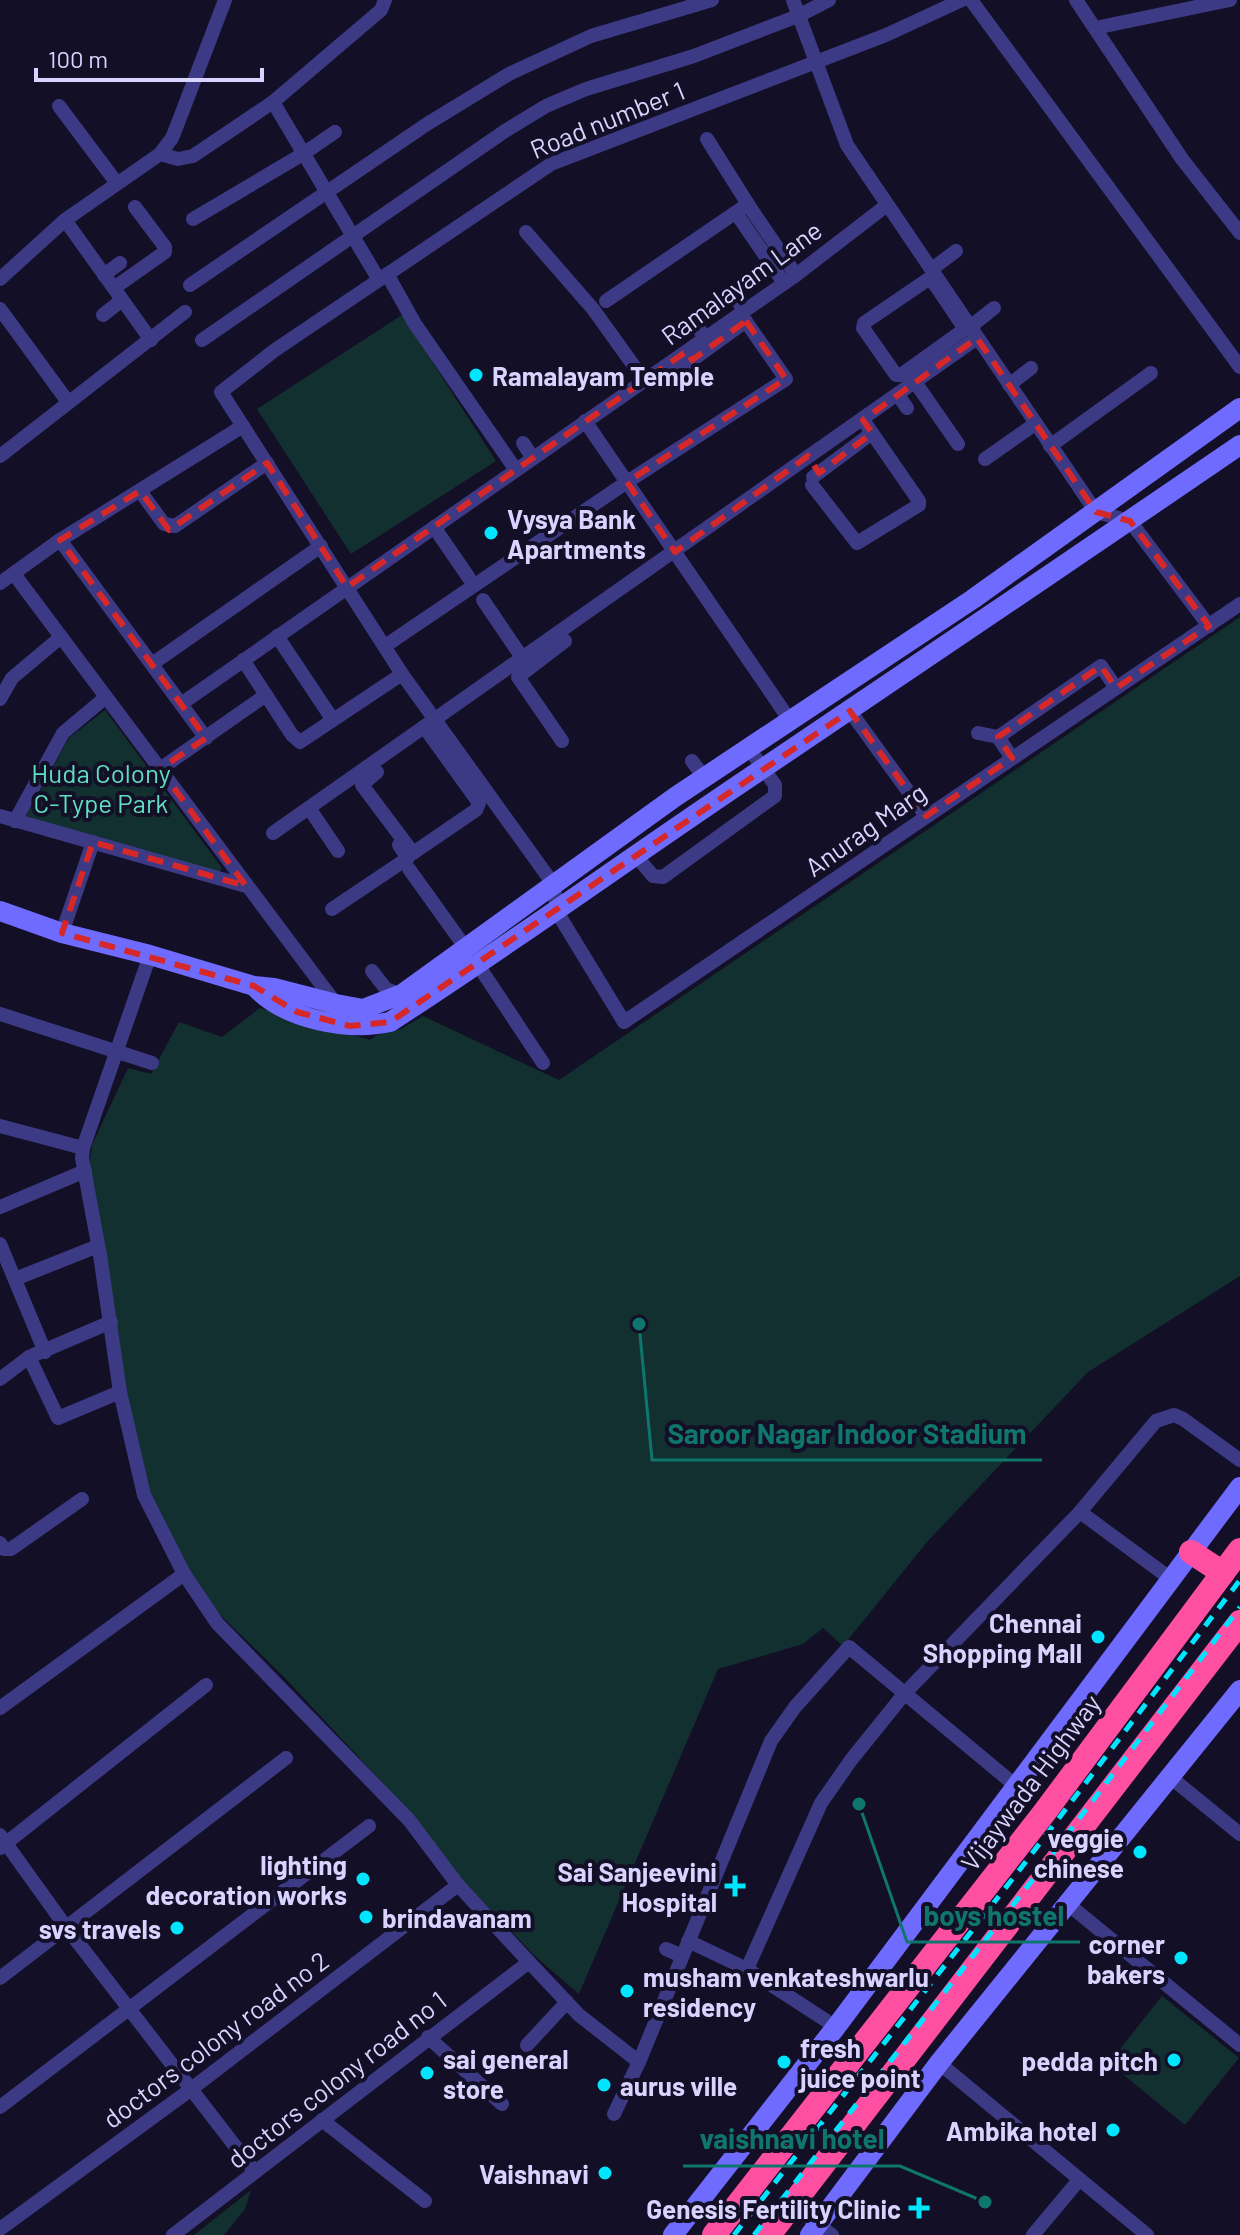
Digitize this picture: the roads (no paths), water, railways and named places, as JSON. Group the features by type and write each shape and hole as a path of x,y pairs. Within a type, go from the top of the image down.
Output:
{"highway":[{"name":"Vijaywada Highway","path":"714,2235 1044,1813 1240,1550"},
{"path":"1191,1552 1223,1573"},
{"path":"769,2235 1240,1622"},
{"path":"839,2074 872,2101"}],"street":[{"path":"0,279 65,220 160,154 172,138 225,0"},
{"path":"160,154 178,159 193,156 273,102 381,10 385,0"},
{"path":"190,285 427,124 509,74 591,36 712,0"},
{"path":"793,0 847,145 1096,512 1130,521 1209,626"},
{"path":"202,340 546,106 586,89 694,56 798,16 829,0"},
{"name":"Road number 1","path":"243,426 221,392 275,350 551,164 886,35 962,0"},
{"path":"971,0 1240,367"},
{"path":"1076,0 1182,159 1234,213 1240,233"},
{"path":"1095,28 1230,0"},
{"path":"273,102 353,237 516,470"},
{"path":"59,106 116,182"},
{"path":"193,219 335,132"},
{"path":"707,139 742,209 790,279"},
{"name":"Ramalayam Lane","path":"181,704 644,380 690,355 887,205"},
{"path":"103,315 127,279 165,252 165,247 135,207"},
{"path":"606,301 742,209"},
{"path":"65,220 151,340"},
{"path":"526,232 593,309 644,380"},
{"path":"932,269 956,251"},
{"path":"104,275 118,264 127,279"},
{"path":"562,741 518,677 558,642 675,552 915,382 946,352 965,329 930,280 864,323 863,328 896,375 901,375 946,352 974,332 994,308"},
{"path":"385,646 786,379 732,293"},
{"path":"0,309 68,402"},
{"path":"0,456 185,312"},
{"path":"693,320 709,339"},
{"path":"674,373 690,355"},
{"path":"1009,385 1031,368"},
{"path":"1050,446 1151,373"},
{"path":"915,382 958,444"},
{"path":"898,395 907,408"},
{"path":"254,986 267,999 297,1012 350,1026 369,1027 390,1022 407,1001 465,947 554,885 698,769 748,747 919,634 1240,408"},
{"path":"808,456 815,478 857,543 918,507 919,501 863,420"},
{"path":"585,421 789,719"},
{"path":"985,459 1035,424"},
{"path":"0,583 60,540 243,426 385,646 430,728 480,806 413,853 363,782 430,728 523,659 558,642"},
{"path":"815,478 872,433"},
{"path":"523,443 533,458"},
{"path":"0,911 62,933 254,986 363,1009 407,1001 478,965 1240,445"},
{"path":"140,491 164,524 175,526 267,463"},
{"path":"434,527 469,578"},
{"path":"60,540 206,738"},
{"path":"152,664 321,546"},
{"path":"14,574 336,1004"},
{"path":"483,600 523,659"},
{"name":"Anurag Marg","path":"557,912 624,1022 1240,604"},
{"path":"919,634 933,656"},
{"path":"277,636 333,720"},
{"path":"0,699 12,678 61,637"},
{"path":"243,660 288,730 300,742 402,674"},
{"path":"998,737 1101,666 1116,688"},
{"path":"160,769 266,695"},
{"path":"106,697 63,733 7,819 246,886"},
{"path":"850,711 926,816"},
{"path":"273,833 430,728"},
{"path":"430,728 554,885 557,912"},
{"path":"978,733 998,737 1012,758"},
{"path":"637,857 653,876 668,875 775,796 775,785 748,747"},
{"path":"332,909 408,858 353,778"},
{"path":"309,808 338,851"},
{"path":"62,933 93,842"},
{"path":"409,869 465,947"},
{"path":"150,955 83,1148 120,1392 144,1495 184,1574 217,1623 402,1812 458,1885 567,2002 639,2062"},
{"path":"478,965 543,1063"},
{"path":"372,971 386,989 407,1001"},
{"path":"0,1014 152,1063"},
{"path":"0,1126 83,1148"},
{"path":"0,1207 85,1171"},
{"path":"0,1244 45,1352"},
{"path":"15,1279 98,1246"},
{"path":"0,1379 29,1357 111,1322"},
{"path":"29,1357 58,1418 120,1392"},
{"path":"747,1969 821,1803 905,1693 1080,1512 1156,1421 1174,1415 1183,1419 1240,1460"},
{"path":"673,2235 836,2027 1240,1487"},
{"path":"0,1543 4,1549 11,1549 82,1499"},
{"path":"1080,1512 1171,1579"},
{"path":"0,1708 184,1574"},
{"path":"614,2114 639,2062 713,1881 718,1848 771,1741 795,1707 849,1647 1016,1786"},
{"path":"206,1685 2,1842 255,2172"},
{"path":"792,2205 821,2231 939,2063 1240,1690"},
{"path":"0,1978 286,1758"},
{"path":"1169,1776 1240,1834"},
{"path":"0,2107 369,1826"},
{"path":"697,1875 713,1881"},
{"name":"doctors colony road no 2","path":"0,2229 190,2090 458,1885"},
{"path":"1068,1904 1240,2045"},
{"path":"668,1945 747,1969 836,2027"},
{"name":"doctors colony road no 1","path":"173,2235 529,1962"},
{"path":"527,2045 567,2002"},
{"path":"428,2037 502,2104"},
{"path":"939,2063 1147,2235"},
{"path":"322,2120 425,2201"},
{"path":"1033,2235 1079,2180"}],"railway":[{"path":"734,2235 1021,1868 1240,1580"},
{"path":"754,2235 1034,1878 1240,1607"}],"place":[{"name":"Ramalayam Temple","path":"476,375"},
{"name":"Vysya Bank Apartments","path":"491,533"},
{"name":"Saroor Nagar Indoor Stadium","path":"639,1324"},
{"name":"Chennai Shopping Mall","path":"1098,1637"},
{"name":"boys hostel","path":"859,1804"},
{"name":"veggie chinese","path":"1140,1852"},
{"name":"lighting decoration works","path":"363,1879"},
{"name":"Sai Sanjeevini Hospital","path":"735,1886"},
{"name":"brindavanam","path":"366,1917"},
{"name":"svs travels","path":"177,1928"},
{"name":"corner bakers","path":"1181,1958"},
{"name":"musham venkateshwarlu residency","path":"627,1991"},
{"name":"pedda pitch","path":"1174,2060"},
{"name":"fresh juice point","path":"784,2062"},
{"name":"sai general store","path":"427,2073"},
{"name":"aurus ville","path":"604,2085"},
{"name":"Ambika hotel","path":"1113,2130"},
{"name":"Vaishnavi","path":"605,2173"},
{"name":"vaishnavi hotel","path":"985,2202"},
{"name":"Genesis Fertility Clinic","path":"919,2208"}],"park label":[{"name":"Huda Colony C-Type Park","path":"101,787"}]}
